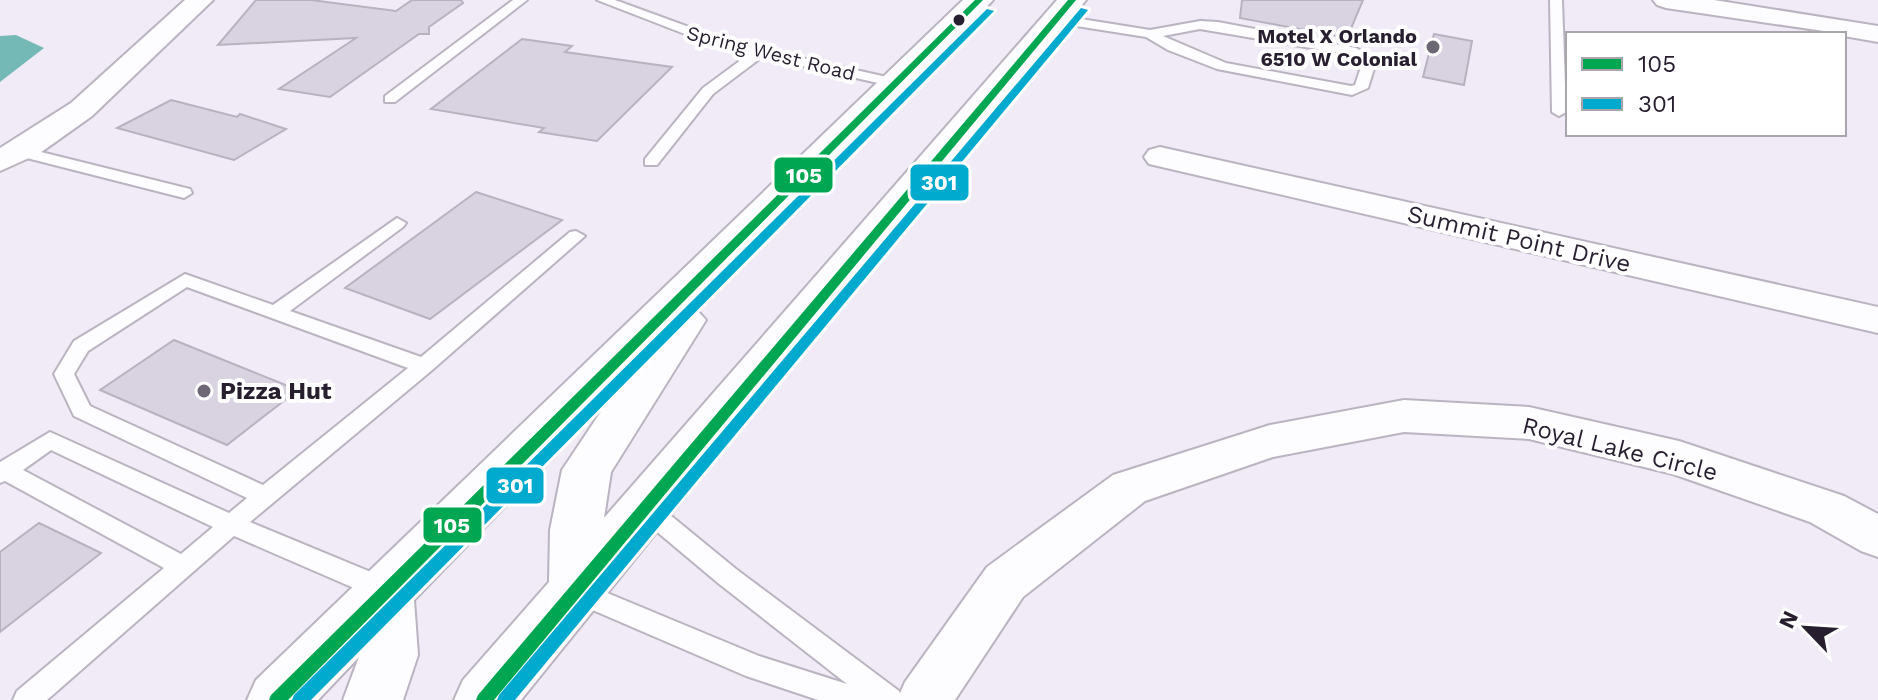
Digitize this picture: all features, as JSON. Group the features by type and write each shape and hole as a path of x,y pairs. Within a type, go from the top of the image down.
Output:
{"highway":[{"path":"277,700 979,0"},
{"path":"484,700 1064,6"},
{"path":"576,591 576,530 587,470 735,244"},
{"path":"373,700 389,655 386,590"}],"street":[{"path":"10,156 81,112 200,0"},
{"path":"1666,0 1878,34"},
{"name":"Summit Point Drive","path":"1160,157 1878,320"},
{"name":"Royal Lake Circle","path":"924,700 1005,582 1129,488 1270,441 1404,416 1529,423 1679,458 1827,509 1878,537"}],"lane":[{"path":"390,99 521,0"},
{"name":"Spring West Road","path":"603,0 671,27 759,53 896,83"},
{"path":"1556,0 1559,112"},
{"path":"1064,6 1150,34 1174,51 1218,64 1352,91 1361,88 1370,59 1356,52 1218,26 1200,25 1150,34"},
{"path":"651,162 708,91 759,53"},
{"path":"10,156 184,193"},
{"path":"276,312 397,223"},
{"path":"27,700 576,236"},
{"path":"265,496 82,411 64,374 81,346 185,280 424,366"},
{"path":"182,566 2,473 50,440 232,525 386,590"},
{"path":"645,508 727,576 889,700"},
{"path":"576,591 755,667 857,700"}],"shaded area":[{"path":"16,35 44,48 0,82 0,36"}],"building":[{"path":"256,0 311,0 396,11 412,0 461,0 463,3 429,27 429,34 419,34 330,97 279,89 356,38 218,45"},
{"path":"1242,0 1363,0 1347,38 1240,18"},
{"path":"1434,34 1472,41 1464,85 1423,77"},
{"path":"522,39 572,46 565,52 672,67 597,141 539,132 544,128 431,109"},
{"path":"171,100 237,117 240,114 286,129 234,160 117,128"},
{"path":"476,192 562,220 430,319 345,288"},
{"path":"174,340 298,390 227,445 100,390"},
{"path":"39,523 101,553 0,632 0,552"}],"transit line":[{"name":"105","path":"277,700 979,0"},
{"name":"105","path":"484,700 1072,0"},
{"name":"301","path":"505,700 1084,10"},
{"name":"301","path":"300,700 990,11"}],"place":[{"name":"Motel X Orlando 6510 W Colonial","path":"1433,47"},
{"name":"Pizza Hut","path":"204,391"}]}
